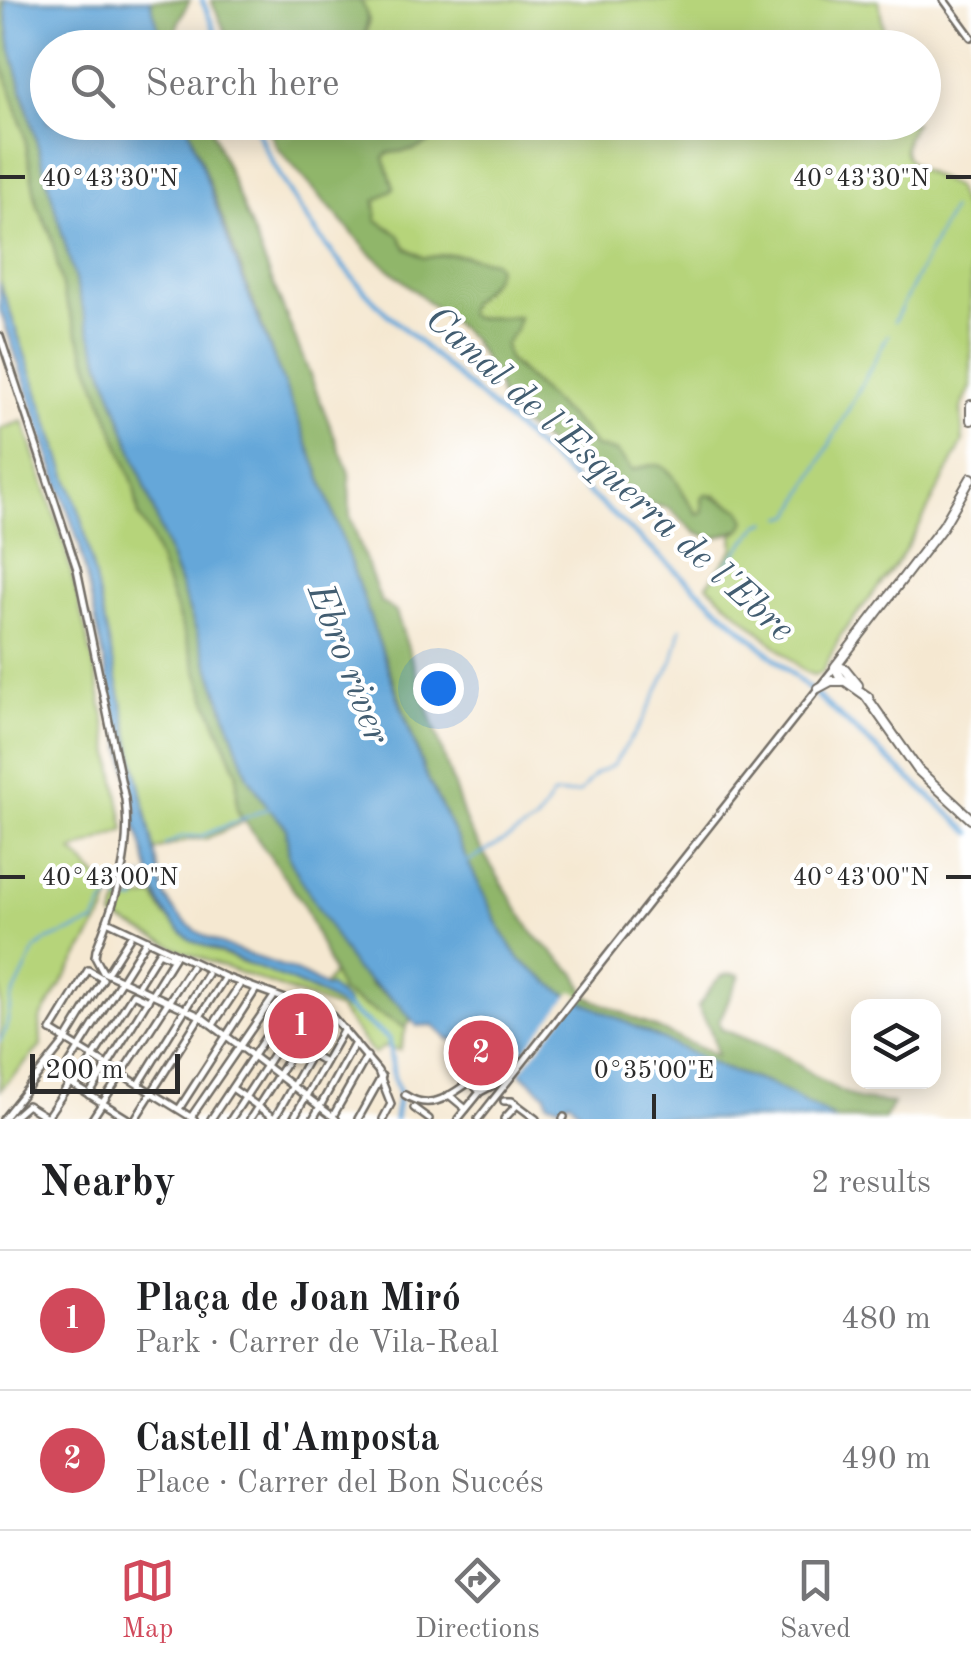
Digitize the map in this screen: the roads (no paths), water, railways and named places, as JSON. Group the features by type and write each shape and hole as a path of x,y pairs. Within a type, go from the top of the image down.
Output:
{"main road":[{"path":"971,405 971,420"},
{"path":"971,478 944,526 836,666 868,698 918,770 971,819"},
{"path":"845,676 853,644"},
{"path":"817,689 845,676"}],"street":[{"path":"944,0 971,37"},
{"path":"0,336 76,570 120,768 127,820 126,861 96,950 99,968 150,998"},
{"path":"478,1119 512,1070 836,666"},
{"path":"108,921 174,956 332,1016 382,1076 391,1097 383,1119"},
{"path":"108,970 130,937"},
{"path":"61,1077 146,941"},
{"path":"140,984 159,952 174,956"},
{"path":"89,1095 174,956"},
{"path":"115,960 129,968"},
{"path":"92,1119 192,966"},
{"path":"3,1119 66,1040 103,979 88,970 51,1031"},
{"path":"139,1084 207,974"},
{"path":"45,1068 132,1119 223,980"},
{"path":"212,1026 239,986"},
{"path":"179,1109 255,991"},
{"path":"11,1119 27,1105 47,1118 94,1056 133,994 169,1001 200,1016 333,1118 366,1056"},
{"path":"51,1031 192,1118 272,998"},
{"path":"211,1119 290,1000"},
{"path":"231,1119 305,1006"},
{"path":"250,1119 319,1011"},
{"path":"293,1119 344,1029"},
{"path":"51,1031 58,1050"},
{"path":"312,1119 356,1043"},
{"path":"297,1046 326,1062"},
{"path":"217,1082 274,1118 311,1054"},
{"path":"450,1059 480,1092"},
{"path":"458,1119 480,1092 512,1070"},
{"path":"358,1119 382,1076"},
{"path":"404,1094 426,1103 449,1096 471,1080"},
{"path":"449,1096 466,1110"},
{"path":"510,1112 504,1102 508,1100 536,1119"},
{"path":"504,1119 517,1105"},
{"path":"414,1108 428,1119"}],"water":[{"path":"4,0 150,0 159,30 30,30 30,118 11,49"},
{"name":"Ebro river","path":"36,140 193,140 235,260 318,470 424,771 502,932 520,960 562,992 722,1068 772,1085 835,1119 586,1119 569,1100 563,1106 548,1103 546,1094 490,1041 473,1050 466,1042 448,1039 433,1025 417,1026 398,1003 355,970 289,857 286,827 248,776 87,323"},
{"path":"0,283 82,519 164,894 178,915 195,930 215,942 329,986 348,1004 345,1009 315,991 191,940 177,928 159,901 135,825 137,814 79,543 0,309"}],"waterway":[{"name":"Canal de l'Esquerra de l'Ebre","path":"202,0 214,30"},
{"name":"Canal de l'Esquerra de l'Ebre","path":"261,140 310,223 385,312 971,833"},
{"path":"894,322 951,209"},
{"path":"783,517 792,515 888,335"},
{"path":"716,577 760,524 767,522"},
{"path":"467,862 536,822 553,795 579,793 595,774 613,765 641,724 673,660 681,628"},
{"path":"165,845 183,836 201,836 271,807"},
{"path":"118,900 136,901 143,875"},
{"path":"0,1041 11,1000 35,950 45,941 94,923 104,903 111,899"},
{"path":"341,1004 389,1039 399,1093 395,1119"}],"place":[{"name":"Plaça de Joan Miró","path":"301,1026"},
{"name":"Castell d'Amposta","path":"481,1053"}]}
